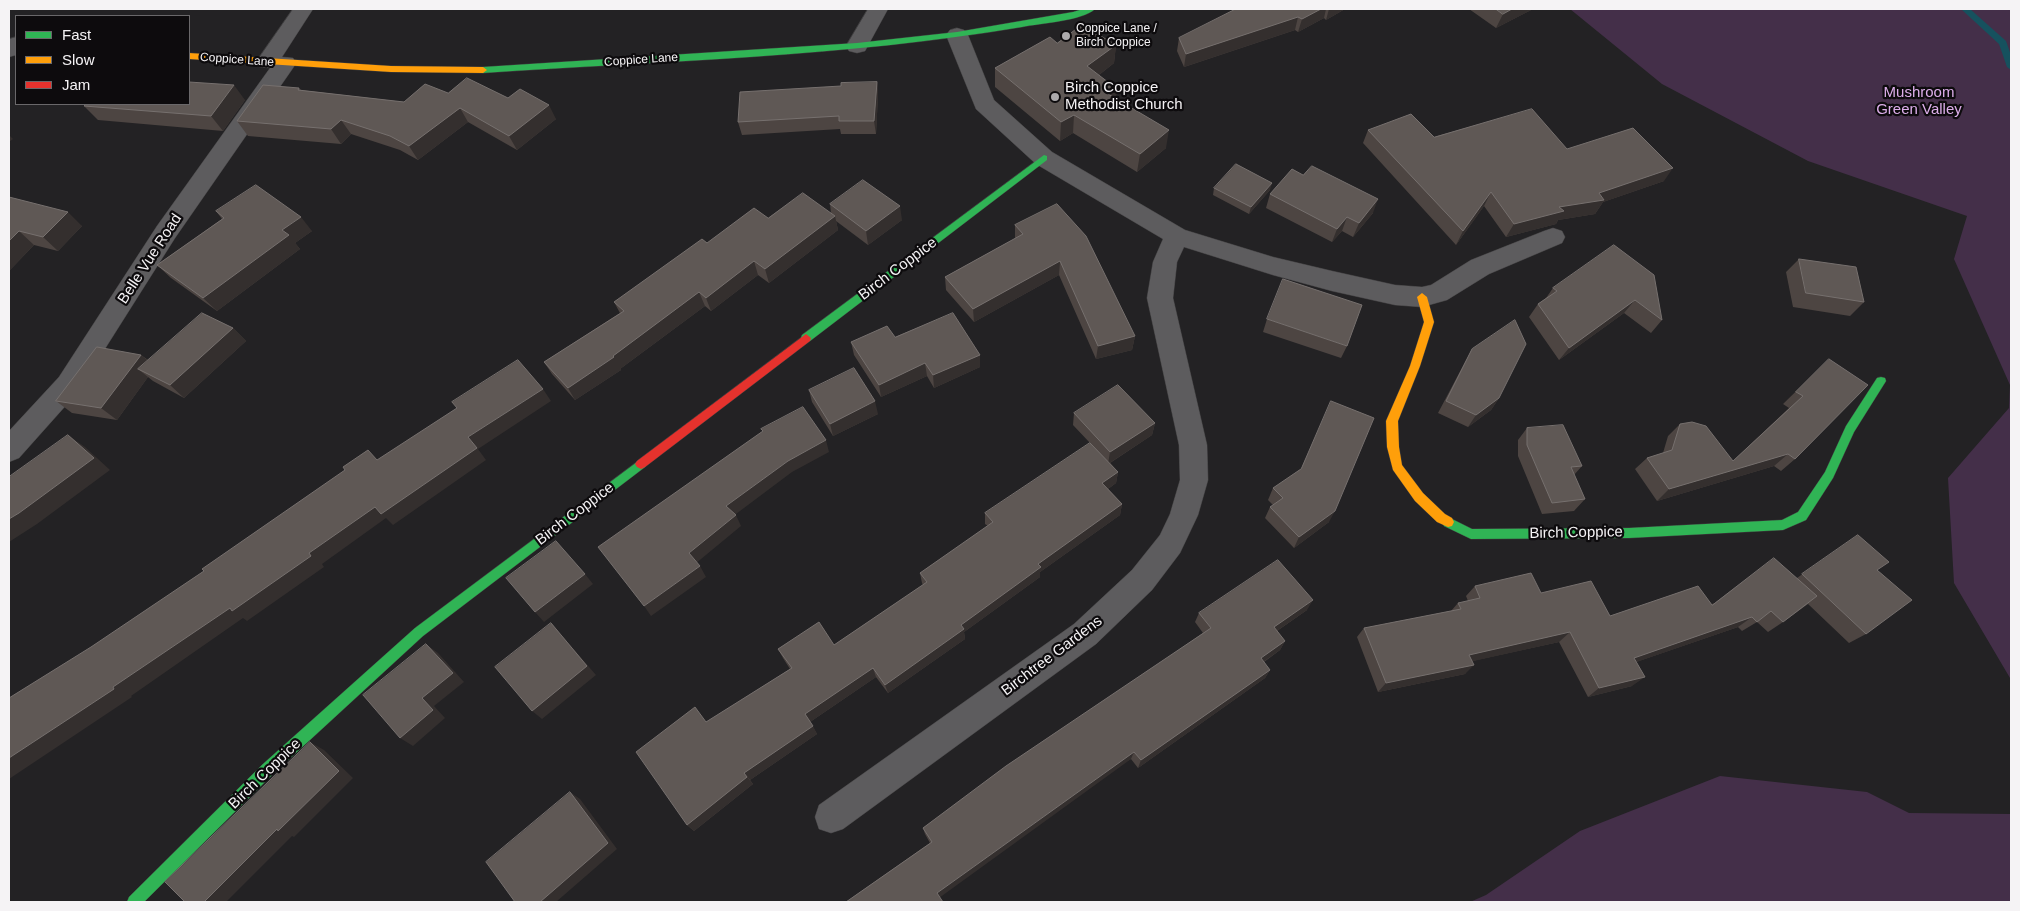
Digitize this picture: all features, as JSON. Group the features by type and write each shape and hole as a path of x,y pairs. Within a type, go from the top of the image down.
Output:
{"street":[{"name":"Belle Vue Road","path":"9,450 68,385 276,63 303,9"},
{"path":"857,46 878,9"},
{"name":"Coppice Lane","path":"190,56 391,69 479,70 857,46 957,34 1074,15 1091,9"},
{"path":"957,34 984,104 1044,158 1177,236 1273,266 1324,279 1395,295 1422,297 1438,293 1480,267 1553,237"},
{"name":"Birch Coppice","path":"134,902 268,769 419,632 1044,158"},
{"name":"Birchtree Gardens","path":"831,817 1085,634 1142,580 1170,544 1184,515 1194,480 1193,445 1160,298 1165,262 1177,236"},
{"name":"Birch Coppice","path":"1422,297 1429,322 1415,366 1392,421 1393,447 1397,467 1419,496 1441,518 1471,534 1629,532 1783,525 1802,516 1829,475 1850,429 1881,381"}],"green space":[{"name":"Mushroom Green Valley","path":"1570,9 2011,9 2011,683 2010,678 1954,583 1948,478 2009,408 2010,385 1954,259 1967,216 1808,161 1662,84"},
{"path":"1720,776 1867,792 1909,813 2011,814 2011,902 1470,902 1486,895 1580,831"}],"building":[{"path":"1236,9 1321,9 1302,19 1298,17 1186,54 1179,38"},
{"path":"1496,9 1512,9 1503,14"},
{"path":"1082,25 1116,45 1087,66 1117,89 1108,94 1169,130 1140,154 1074,115 1061,122 995,68 1050,37 1057,43"},
{"path":"467,78 508,98 520,89 549,105 509,136 460,108 409,146 390,136 341,120 331,129 237,121 263,85 404,102 425,84 448,93"},
{"path":"190,82 234,85 211,116 84,106 190,105"},
{"path":"877,82 874,121 839,121 839,116 738,122 740,92 841,86 841,83"},
{"path":"1532,109 1567,149 1633,128 1673,168 1599,193 1604,200 1559,207 1564,211 1514,224 1491,192 1463,231 1368,130 1411,114 1434,137"},
{"path":"1236,164 1272,183 1251,207 1214,188"},
{"path":"1312,166 1378,199 1359,223 1347,217 1337,229 1270,194 1292,169 1303,175"},
{"path":"863,180 900,206 866,231 830,204"},
{"path":"256,185 301,217 282,230 289,235 203,298 157,265 224,218 216,211"},
{"path":"803,193 835,216 765,269 754,261 706,298 699,292 614,357 568,388 544,362 624,311 614,302 702,239 707,243 754,208 768,218"},
{"path":"9,197 68,212 43,237 19,231 9,241"},
{"path":"1057,204 1086,236 1135,336 1098,346 1060,261 973,309 945,277 1023,234 1015,225"},
{"path":"1614,245 1654,275 1662,320 1635,300 1569,348 1538,304 1557,291 1553,288"},
{"path":"1799,259 1856,267 1864,302 1806,293"},
{"path":"1283,279 1362,305 1347,346 1267,319"},
{"path":"202,313 233,328 170,385 138,369"},
{"path":"953,313 980,355 933,375 925,363 879,385 851,342 887,326 895,337"},
{"path":"1515,320 1526,344 1499,398 1476,415 1446,401 1472,349"},
{"path":"97,347 141,355 101,408 56,401"},
{"path":"1829,359 1868,385 1795,459 1788,454 1669,489 1647,458 1672,450 1680,424 1692,422 1706,426 1733,461 1803,396 1796,392"},
{"path":"518,360 543,389 468,437 477,448 381,514 375,507 309,553 311,556 232,611 230,608 113,687 114,689 9,758 9,698 91,647 204,571 202,569 345,470 343,467 368,450 377,460 457,408 452,402"},
{"path":"854,368 875,401 830,424 809,390"},
{"path":"1118,385 1155,423 1110,452 1074,413"},
{"path":"1331,401 1374,418 1335,511 1299,537 1270,507 1283,498 1273,488 1301,469"},
{"path":"803,407 826,440 788,461 726,506 736,515 689,553 700,566 644,606 598,547 763,431 761,429"},
{"path":"1563,425 1582,466 1571,467 1585,499 1552,503 1527,445 1527,428"},
{"path":"68,435 94,458 9,519 9,477"},
{"path":"1090,443 1118,472 1102,483 1122,504 1038,564 1041,567 961,625 964,629 885,685 873,668 805,714 813,726 744,773 747,777 687,825 636,752 695,707 706,722 792,668 778,649 819,622 834,645 927,582 920,573 993,522 985,513"},
{"path":"1858,535 1889,562 1877,570 1912,600 1866,634 1802,574"},
{"path":"556,541 585,574 535,612 506,578"},
{"path":"1774,558 1817,596 1783,622 1771,611 1757,622 1752,617 1634,658 1645,677 1599,688 1570,632 1469,655 1474,665 1386,683 1364,628 1461,609 1458,603 1480,598 1475,586 1531,573 1541,593 1591,581 1610,616 1698,586 1712,605"},
{"path":"1278,560 1313,600 1274,627 1285,641 1261,658 1270,670 1141,760 1134,752 937,893 943,902 846,902 932,842 923,828 1006,766 1211,628 1199,613"},
{"path":"551,623 587,666 532,711 495,667"},
{"path":"426,644 453,673 422,698 433,710 400,738 363,695"},
{"path":"310,742 339,771 278,831 277,829 204,902 185,902 165,882"},
{"path":"570,792 608,843 540,902 515,902 486,862"}],"waterway":[{"path":"1965,9 2003,43 2011,67"}],"traffic: fast":[{"path":"483,70 857,46 957,35 1074,15 1091,9"},
{"path":"9,40 15,41"},
{"path":"806,338 1044,158"},
{"path":"1448,522 1471,534 1629,533 1783,525 1802,516 1829,475 1850,429 1881,381"},
{"path":"134,902 268,769 419,632 641,464"}],"traffic: slow":[{"path":"190,56 391,69 483,70"},
{"path":"1422,297 1429,322 1415,366 1392,421 1393,447 1397,467 1419,497 1441,518 1448,522"}],"traffic: jam":[{"path":"641,464 806,338"}],"place":[{"name":"Coppice Lane / Birch Coppice","path":"1066,36"},
{"name":"Birch Coppice Methodist Church","path":"1055,97"}]}
